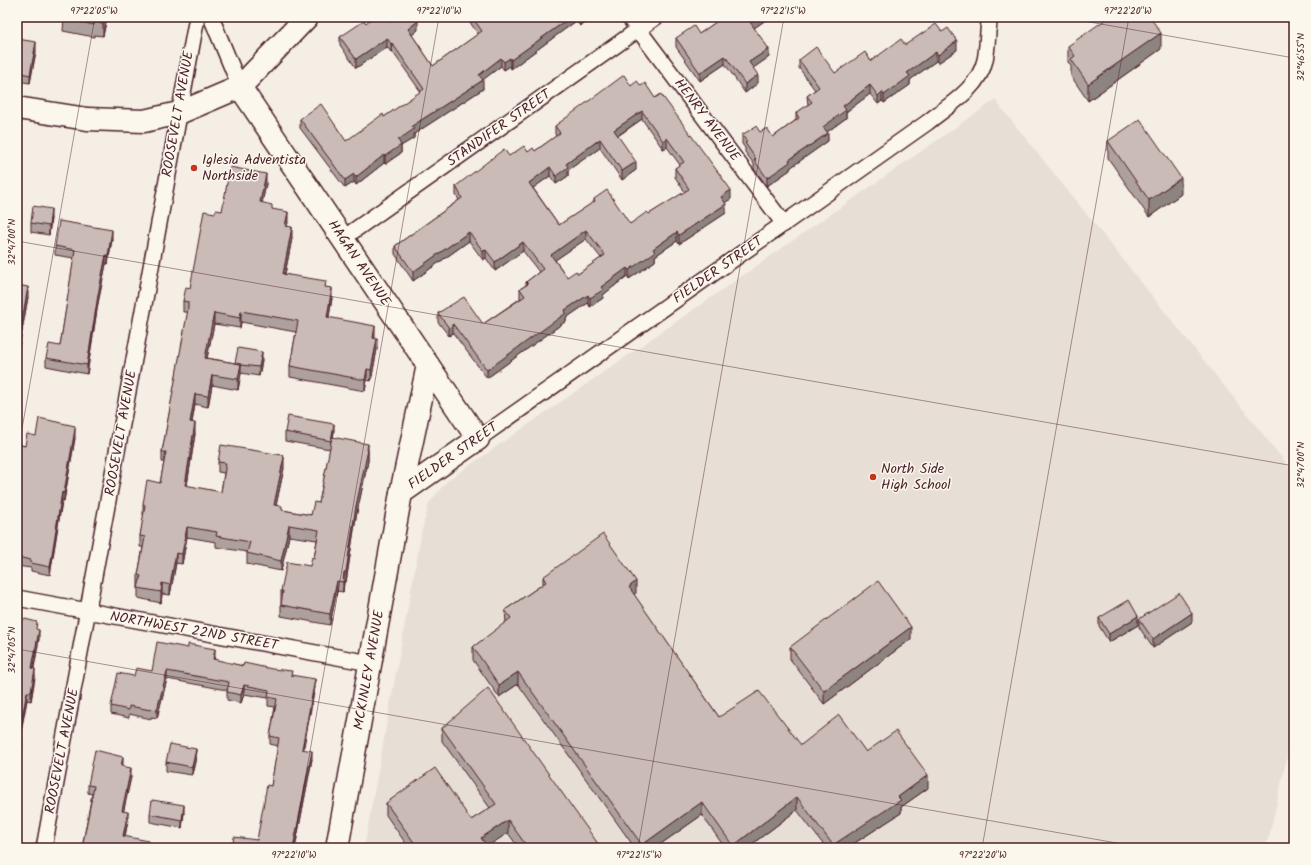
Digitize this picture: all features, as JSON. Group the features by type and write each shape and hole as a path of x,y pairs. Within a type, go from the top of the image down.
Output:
{"street":[{"name":"ROOSEVELT AVENUE","path":"44,848 197,17"},
{"path":"212,17 240,87"},
{"path":"17,108 87,119 144,121 179,113 240,87 307,17"},
{"name":"HENRY AVENUE","path":"630,17 784,224"},
{"name":"STANDIFER STREET","path":"342,239 656,17"},
{"name":"FIELDER STREET","path":"401,492 928,122 978,79 985,60 990,17"},
{"name":"HAGAN AVENUE","path":"240,87 478,439"},
{"name":"MCKINLEY AVENUE","path":"337,848 401,492 428,365"},
{"name":"NORTHWEST 22ND STREET","path":"17,598 370,663"}],"shaded area":[{"name":"North Side High School","path":"995,100 1294,473 1294,726 1269,837 1263,848 364,848 422,530 429,503 447,481"}],"building":[{"path":"64,17 104,17 103,24 94,22 94,25 63,19"},
{"path":"373,17 385,17 390,22 396,17 415,17 418,21 408,29 433,66 482,31 472,17 508,17 512,22 519,17 571,17 511,60 510,58 504,62 501,58 479,75 483,80 412,126 414,129 398,140 401,145 385,156 384,155 356,177 354,174 345,180 300,119 321,104 346,141 383,114 384,117 424,89 387,38 356,59 340,37 364,21 366,23"},
{"path":"723,17 758,17 750,22 769,49 749,62 758,75 745,84 725,56 700,73 676,38 694,26 699,34"},
{"path":"1109,17 1150,17 1161,33 1088,84 1071,59 1075,56 1068,46"},
{"path":"936,24 942,32 948,28 957,41 938,55 936,52 907,73 910,76 884,95 882,92 878,96 870,85 843,106 846,110 823,127 828,133 789,160 790,162 767,178 754,160 756,159 745,143 747,142 742,135 756,126 760,132 767,128 773,137 799,118 796,113 812,102 807,96 819,87 799,60 816,47 835,73 865,52 871,61 901,39 905,45"},
{"path":"17,39 36,42 30,75 17,72"},
{"path":"624,75 631,86 637,81 641,86 645,83 655,98 661,94 731,190 721,197 726,204 679,235 677,232 653,249 655,252 629,270 627,268 601,287 603,290 590,298 588,295 565,310 566,313 487,370 453,324 449,328 438,313 464,297 483,324 525,296 520,289 528,284 526,282 543,269 523,242 495,262 486,250 483,251 469,232 413,272 395,246 462,198 456,186 504,149 509,156 524,146 528,152 533,148 535,151 560,133 555,126","holes":["642,111 663,141 667,138 684,162 675,168 689,189 649,214 647,212 630,224 607,190 594,199 595,201 559,225 529,183 550,167 556,176 568,167 566,164 600,139 622,171 636,162 614,130","586,230 605,255 578,274 576,271 567,277 551,255"]},
{"path":"1140,119 1181,178 1149,200 1108,141"},
{"path":"230,167 266,174 260,202 272,205 272,209 288,212 285,226 292,227 283,274 326,281 325,287 332,288 327,317 375,326 373,338 377,339 371,370 367,369 365,380 290,366 298,321 241,311 240,318 214,313 205,358 241,364 238,379 212,375 208,396 195,394 190,422 195,423 185,485 221,492 226,463 218,462 221,445 282,455 284,457 274,505 282,506 282,510 311,515 314,502 319,503 332,437 368,444 356,506 346,572 344,572 343,582 337,581 330,614 281,605 283,591 281,591 287,562 310,566 312,557 314,558 319,530 289,525 281,561 247,553 250,542 216,536 217,532 187,527 182,554 176,553 170,585 162,583 161,592 138,588 141,576 138,575 145,537 140,536 145,505 143,504 147,480 160,483 166,452 162,452 188,309 188,302 183,301 186,287 190,288 204,211 215,213 216,210 222,211"},
{"path":"33,206 51,209 49,226 31,223"},
{"path":"59,221 112,230 108,256 106,255 98,295 87,365 46,358 49,344 60,346 75,250 55,246"},
{"path":"17,285 28,287 19,337 17,337"},
{"path":"238,348 262,352 259,367 235,363"},
{"path":"288,416 334,424 331,441 285,432"},
{"path":"39,418 75,426 64,493 62,492 50,567 31,563 31,560 17,557 17,444 25,446 27,434 36,436"},
{"path":"603,534 636,581 629,587 719,717 759,691 801,745 839,715 866,752 896,731 928,775 898,797 901,800 833,845 797,797 733,846 702,802 642,845 518,672 499,685 473,647 511,618 505,610 546,582 543,577"},
{"path":"878,581 911,627 824,691 790,647"},
{"path":"1179,593 1192,613 1153,639 1139,619"},
{"path":"1129,600 1138,616 1109,634 1099,618"},
{"path":"17,617 37,622 36,629 39,630 32,668 35,669 31,692 27,692 18,737 22,738 17,765"},
{"path":"157,642 188,648 188,644 215,649 213,659 243,666 244,663 272,669 292,671 291,675 315,679 302,749 312,751 293,848 232,848 234,837 257,840 267,785 271,786 279,738 270,736 277,699 268,697 269,690 244,685 241,695 227,692 229,682 167,671 157,710 129,706 129,710 111,706 118,673 134,676 136,668 152,671"},
{"path":"488,688 601,848 528,848 508,820 481,838 488,848 418,848 386,803 435,768 471,820 496,804 442,728"},
{"path":"170,744 196,749 192,767 166,762"},
{"path":"95,750 123,757 121,766 131,768 122,811 128,812 123,836 149,841 148,848 82,848 94,786 88,785"},
{"path":"152,800 184,805 182,820 150,814"}],"place":[{"name":"Iglesia Adventista Northside","path":"194,168"},
{"name":"North Side High School","path":"873,477"}]}
